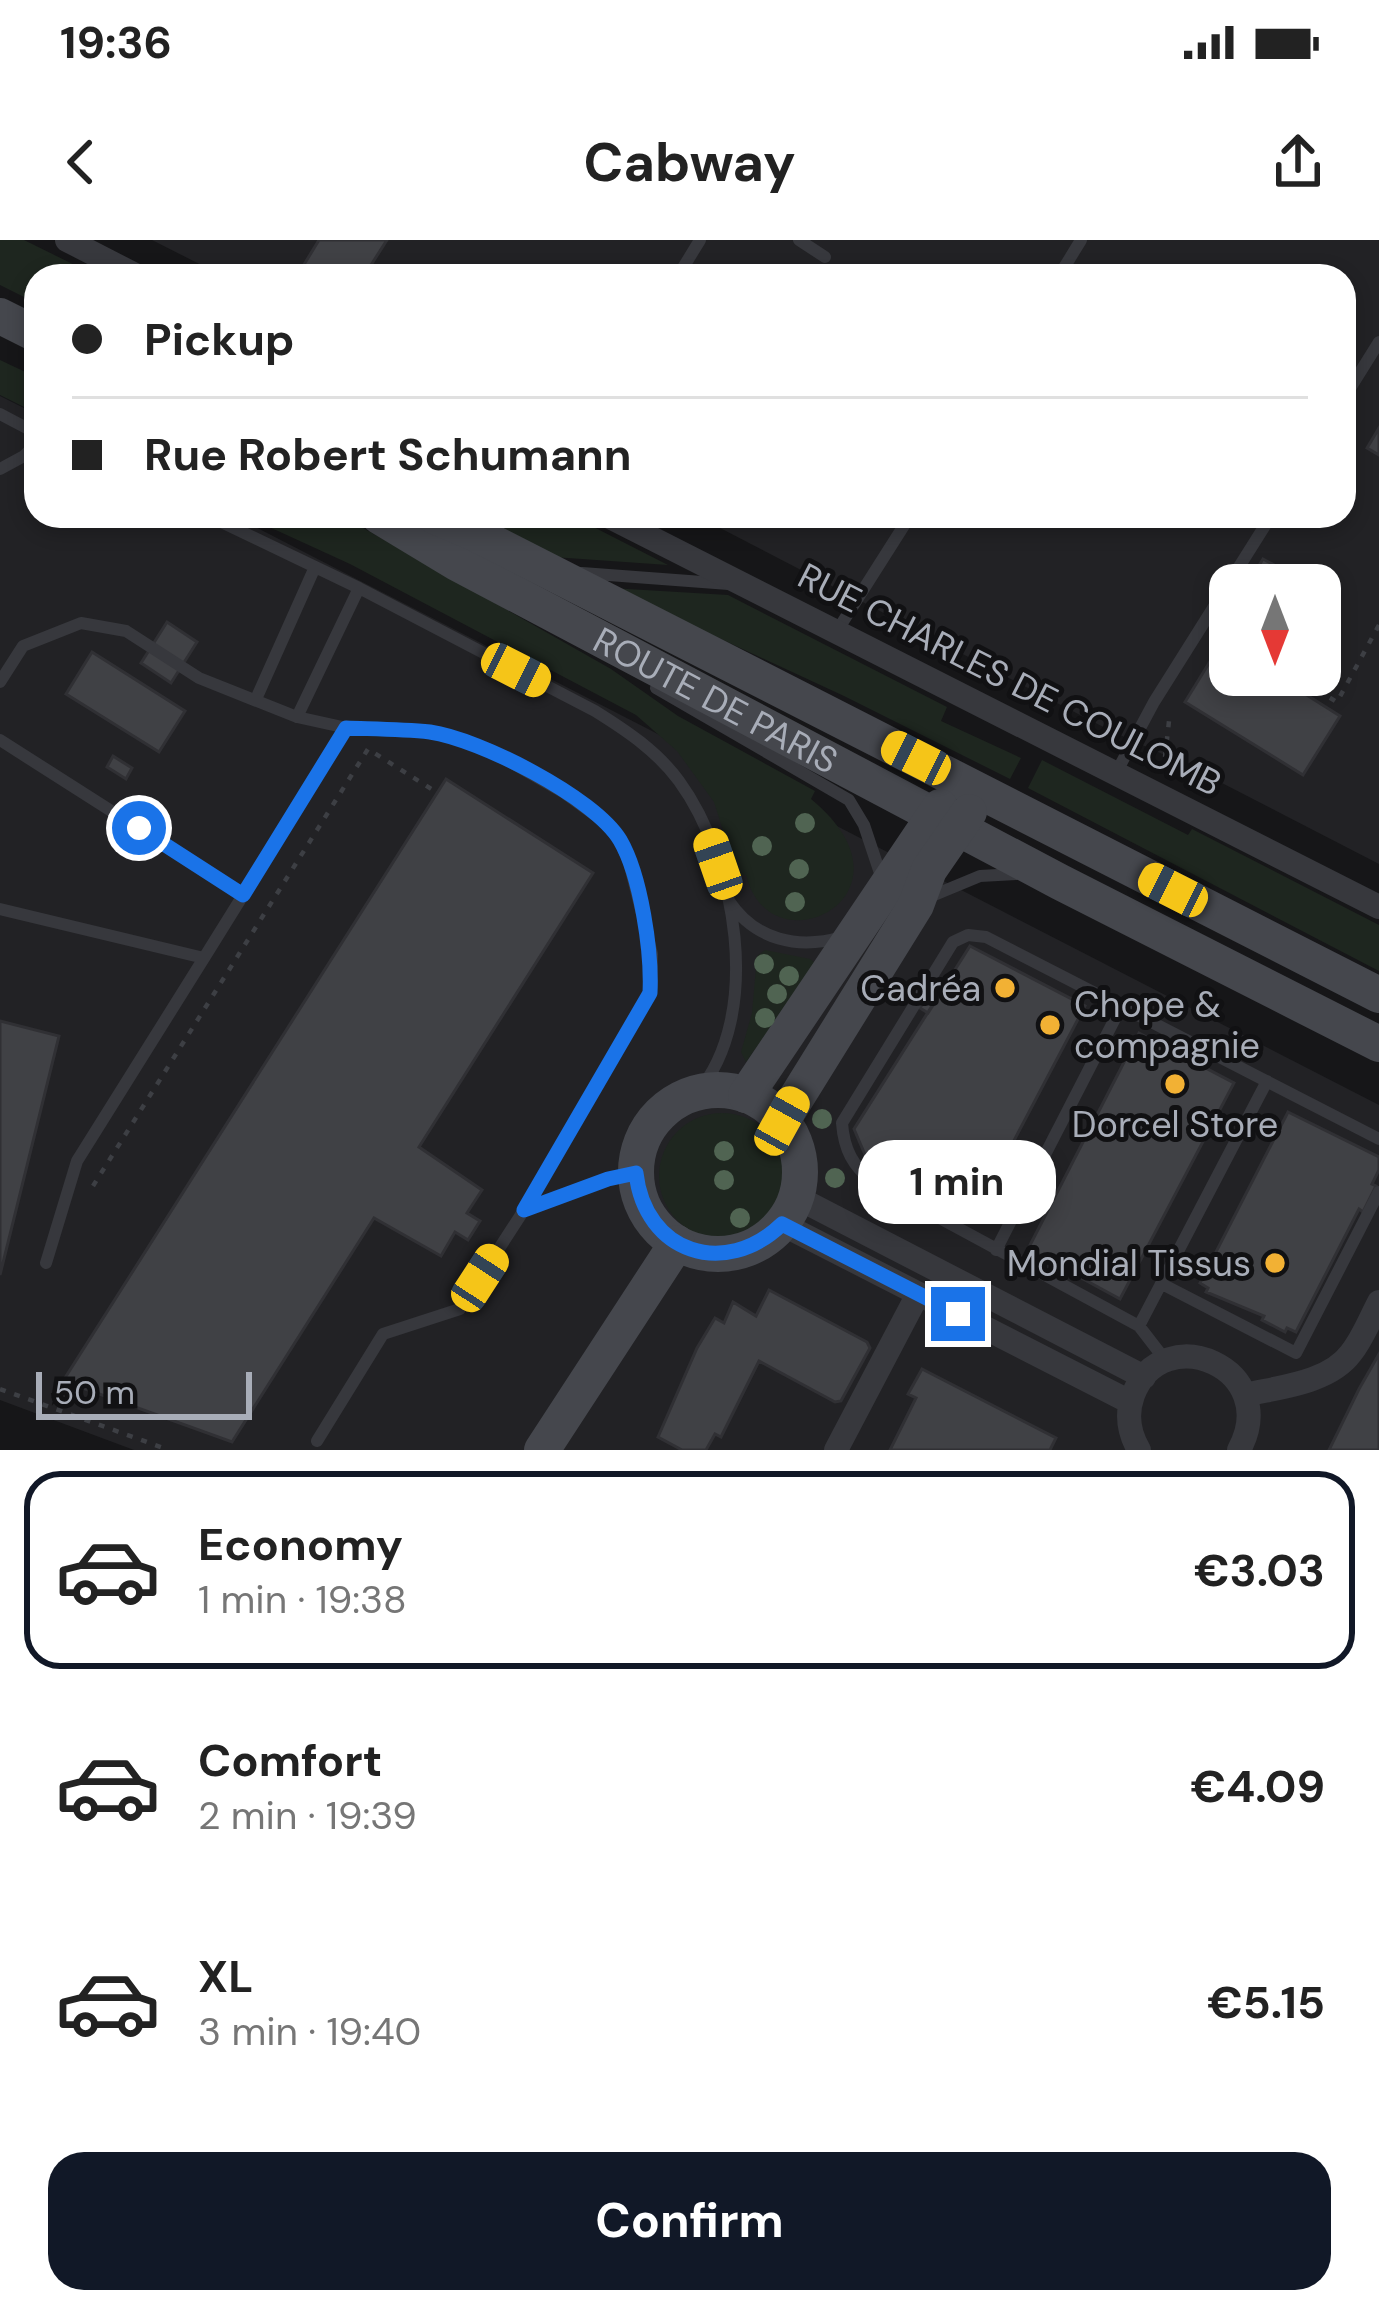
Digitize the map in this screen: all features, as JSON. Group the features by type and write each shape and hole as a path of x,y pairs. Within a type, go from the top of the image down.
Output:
{"main road":[{"name":"ROUTE DE PARIS","path":"399,528 1060,882 1379,1044"},
{"name":"ROUTE DE PARIS","path":"459,528 1379,995"},
{"path":"782,1121 900,898 969,784"},
{"path":"746,1095 859,928 900,898"},
{"path":"722,1090 746,1095 782,1121 797,1149 800,1182 789,1211 756,1245 708,1254 663,1233 644,1206 636,1173 648,1129 669,1107 697,1093 722,1090"},
{"path":"542,1450 677,1243"}],"street":[{"path":"67,240 114,264"},
{"name":"RUE CHARLES DE COULOMB","path":"632,528 1379,907"},
{"path":"789,1211 918,1294 1130,1402"},
{"path":"789,1211 1144,1376"},
{"path":"836,1450 918,1294"},
{"path":"1245,1395 1312,1378 1341,1364 1379,1302"},
{"path":"1139,1450 1130,1428 1130,1402 1144,1376 1179,1357 1206,1359 1230,1372 1245,1395 1248,1428 1239,1450"}],"lane":[{"path":"799,240 825,256"},
{"path":"1356,379 1379,342"},
{"path":"234,528 358,588 632,734 656,754 692,801 712,846 734,935 734,1007 717,1064 697,1093"},
{"path":"837,631 902,528"},
{"path":"1116,773 1154,702 1263,528"},
{"path":"457,563 698,714 849,800 900,898 1006,873 1060,882"},
{"path":"256,699 315,567"},
{"path":"546,570 748,586"},
{"path":"297,717 358,588"},
{"path":"0,682 23,646 81,623 126,631 199,678 297,717 346,728 432,733 488,749 545,781 603,821 619,838 652,954 650,993 524,1210 460,1309 382,1334 317,1441"},
{"path":"46,1263 77,1161 346,728"},
{"path":"0,740 243,895"},
{"path":"726,897 754,928 784,941 826,942 859,928"},
{"path":"0,909 204,958"},
{"path":"1166,1361 1139,1326 873,1183 856,1168 842,1124 952,942 968,935 986,937 1379,1139"},
{"path":"996,1250 1122,1005"},
{"path":"1139,1326 1267,1081"},
{"path":"524,1210 636,1173"},
{"path":"1162,1284 1296,1353 1379,1192"}],"path":[{"path":"1341,695 1379,626"},
{"path":"91,1191 368,749 433,790"},
{"path":"0,1388 169,1450"}],"shaded area":[{"path":"0,240 24,240 73,264 24,264 24,297 0,285"},
{"path":"152,240 1379,240 1379,864 1111,731 720,528 1356,528 1356,264 199,264"},
{"path":"0,360 24,371 24,407 0,395"},
{"path":"0,396 24,408 24,528 257,528 1379,1105 1379,1450 134,1450 0,1400"},
{"path":"271,528 363,528 611,669 678,716 815,791 811,799 843,834 854,865 848,891 831,910 808,919 783,918 760,904 746,875 737,875 714,802 677,751 636,715 350,564"},
{"path":"489,528 596,528 668,565 553,557"},
{"path":"611,588 728,595 947,707 941,721 1021,758 1010,779"},
{"path":"1042,760 1188,835 1192,829 1379,925 1379,971 1028,788"},
{"path":"765,950 816,964 746,1062 741,1052 752,1013 757,956"},
{"path":"722,1113 746,1117 767,1131 781,1152 785,1176 781,1200 767,1221 746,1235 722,1239 698,1235 677,1221 663,1200 659,1176 663,1152 677,1131 698,1117"}],"building":[{"path":"319,240 387,240 372,264 304,264"},
{"path":"1379,428 1379,455 1367,448"},
{"path":"167,622 197,642 171,683 141,663"},
{"path":"92,652 185,711 159,752 66,694"},
{"path":"1209,663 1209,696 1308,696 1340,716 1303,775 1185,702"},
{"path":"113,756 132,768 126,779 107,767"},
{"path":"446,779 593,873 419,1147 482,1190 467,1213 480,1221 468,1240 455,1232 441,1256 374,1218 232,1442 63,1381"},
{"path":"970,946 1085,1006 971,1222 872,1171 854,1129"},
{"path":"932,988 941,993 928,1013 920,1008"},
{"path":"0,1021 59,1036 0,1275"},
{"path":"1139,1033 1234,1083 1120,1299 1028,1249"},
{"path":"1288,1112 1379,1157 1372,1184 1376,1186 1363,1212 1359,1209 1296,1332 1287,1328 1285,1332 1262,1320 1264,1316 1206,1292 1208,1288 1200,1283"},
{"path":"769,1290 867,1342 870,1348 841,1401 759,1361 721,1437 715,1434 706,1450 682,1450 658,1437 715,1318 724,1323 733,1302 756,1316"},
{"path":"1379,1354 1379,1450 1329,1450 1359,1389"},
{"path":"922,1369 1056,1438 1050,1450 890,1450 916,1398 908,1394"}],"place":[{"name":"Cadréa","path":"1005,988"},
{"name":"Chope & compagnie","path":"1050,1025"},
{"name":"Dorcel Store","path":"1175,1084"},
{"name":"Mondial Tissus","path":"1275,1263"}],"route":[{"path":"139,828 243,895 346,728 432,733 488,749 527,770 603,821 619,838 652,954 650,993 524,1210 636,1173 652,1220 663,1233 692,1250 708,1254 741,1251 782,1224 958,1314"}]}
